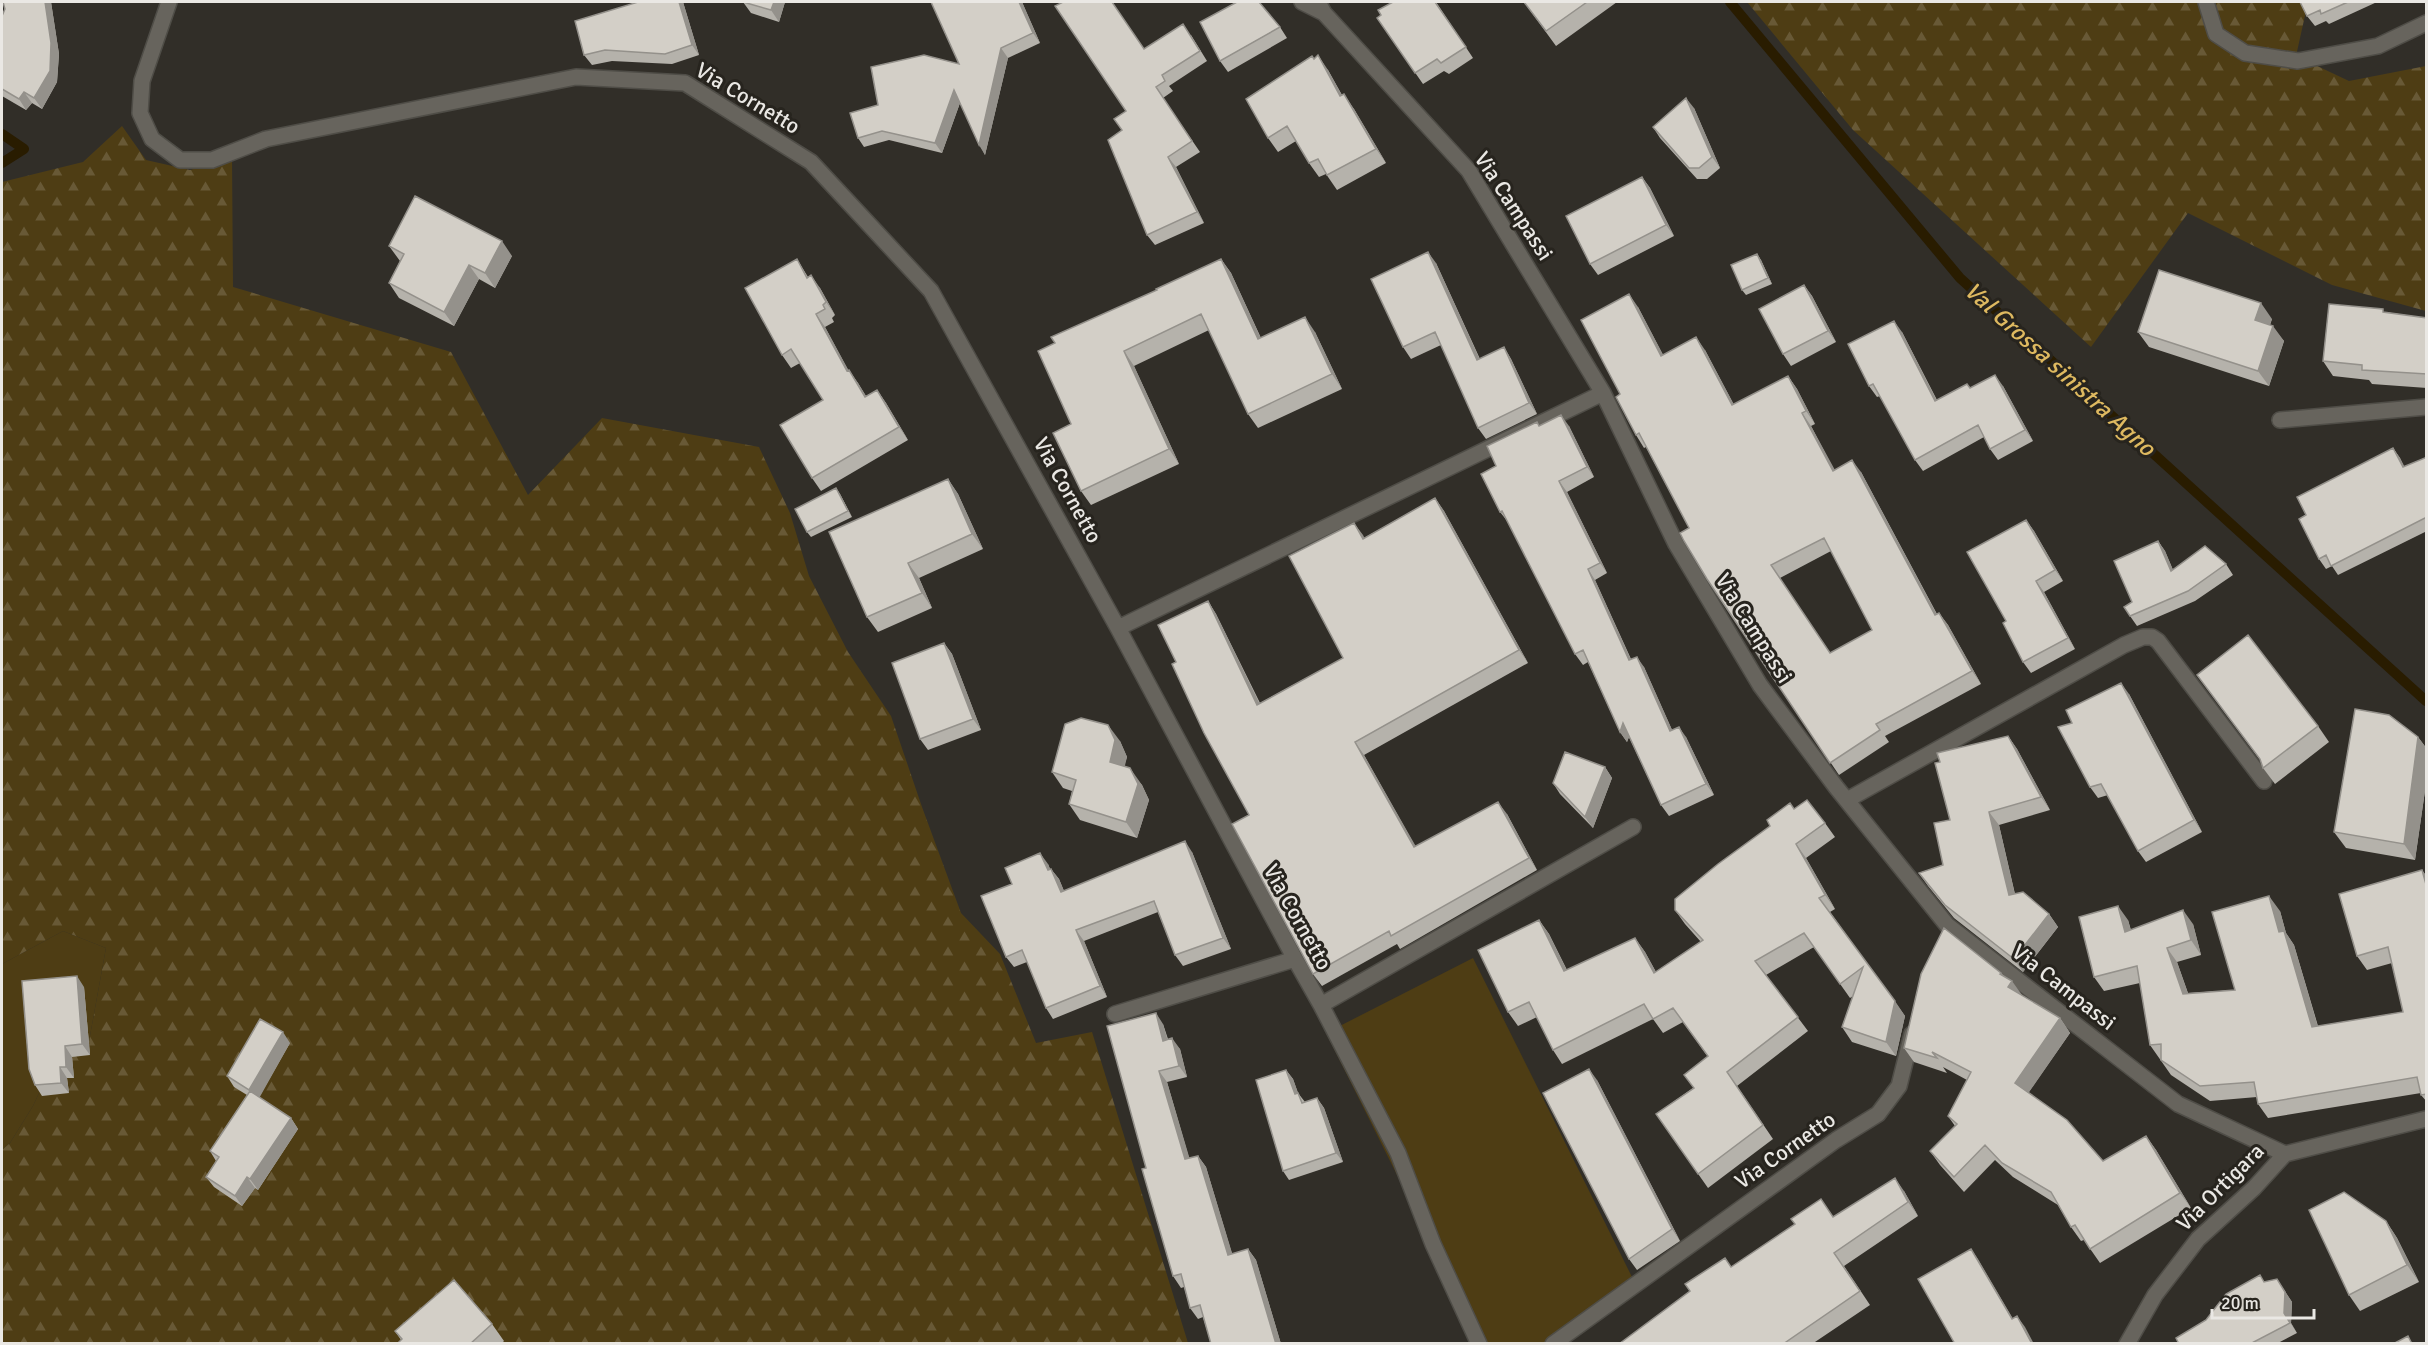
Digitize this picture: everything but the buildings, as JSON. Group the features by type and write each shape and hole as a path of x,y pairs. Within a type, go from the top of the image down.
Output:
{"street":[{"name":"Via Cornetto","path":"169,2 142,81 140,113 152,139 180,160 212,160 266,139 576,77 685,83 811,162 931,291 1118,628 1294,959 1321,1005 1398,1153 1433,1244 1479,1344"},
{"path":"1302,2 1322,7"},
{"path":"2206,2 2216,34 2245,53 2298,61 2378,46 2427,23"},
{"name":"Via Campassi","path":"1322,7 1469,171 1603,393 1676,544 1754,675 1944,930 2178,1104 2285,1154"},
{"path":"1118,628 1603,393"},
{"path":"2280,420 2427,407"},
{"path":"1847,800 2124,645 2143,637 2152,637 2158,641 2264,782"},
{"name":"Via Cornetto","path":"1321,1005 1633,827"},
{"path":"1115,1014 1294,959"},
{"name":"Via Cornetto","path":"1553,1344 1836,1140 1878,1114 1899,1086 1914,1022"},
{"name":"Via Ortigara","path":"2127,1344 2155,1294 2198,1239 2254,1188 2285,1154 2427,1119"}],"green space":[{"path":"1747,2 2308,2 2296,56 2349,81 2426,66 2426,311 2332,285 2188,213 2091,347 1853,130"},
{"path":"122,126 146,160 190,170 232,158 233,287 451,352 528,495 602,418 759,447 790,513 809,576 848,652 891,716 961,913 1000,954 1036,1043 1092,1032 1188,1343 2,1343 2,1150 10,1143 33,1106 49,1072 88,1047 106,948 63,931 2,964 2,182 83,162"},
{"path":"63,931 106,948 88,1047 49,1072 33,1106 10,1143 2,1150 2,964"},
{"path":"1473,958 1638,1289 1567,1343 1481,1343 1326,1033"}],"waterway":[{"name":"Val Grossa sinistra Agno","path":"1730,2 1960,278 2426,701"},
{"path":"2,134 24,149 2,163"}]}
